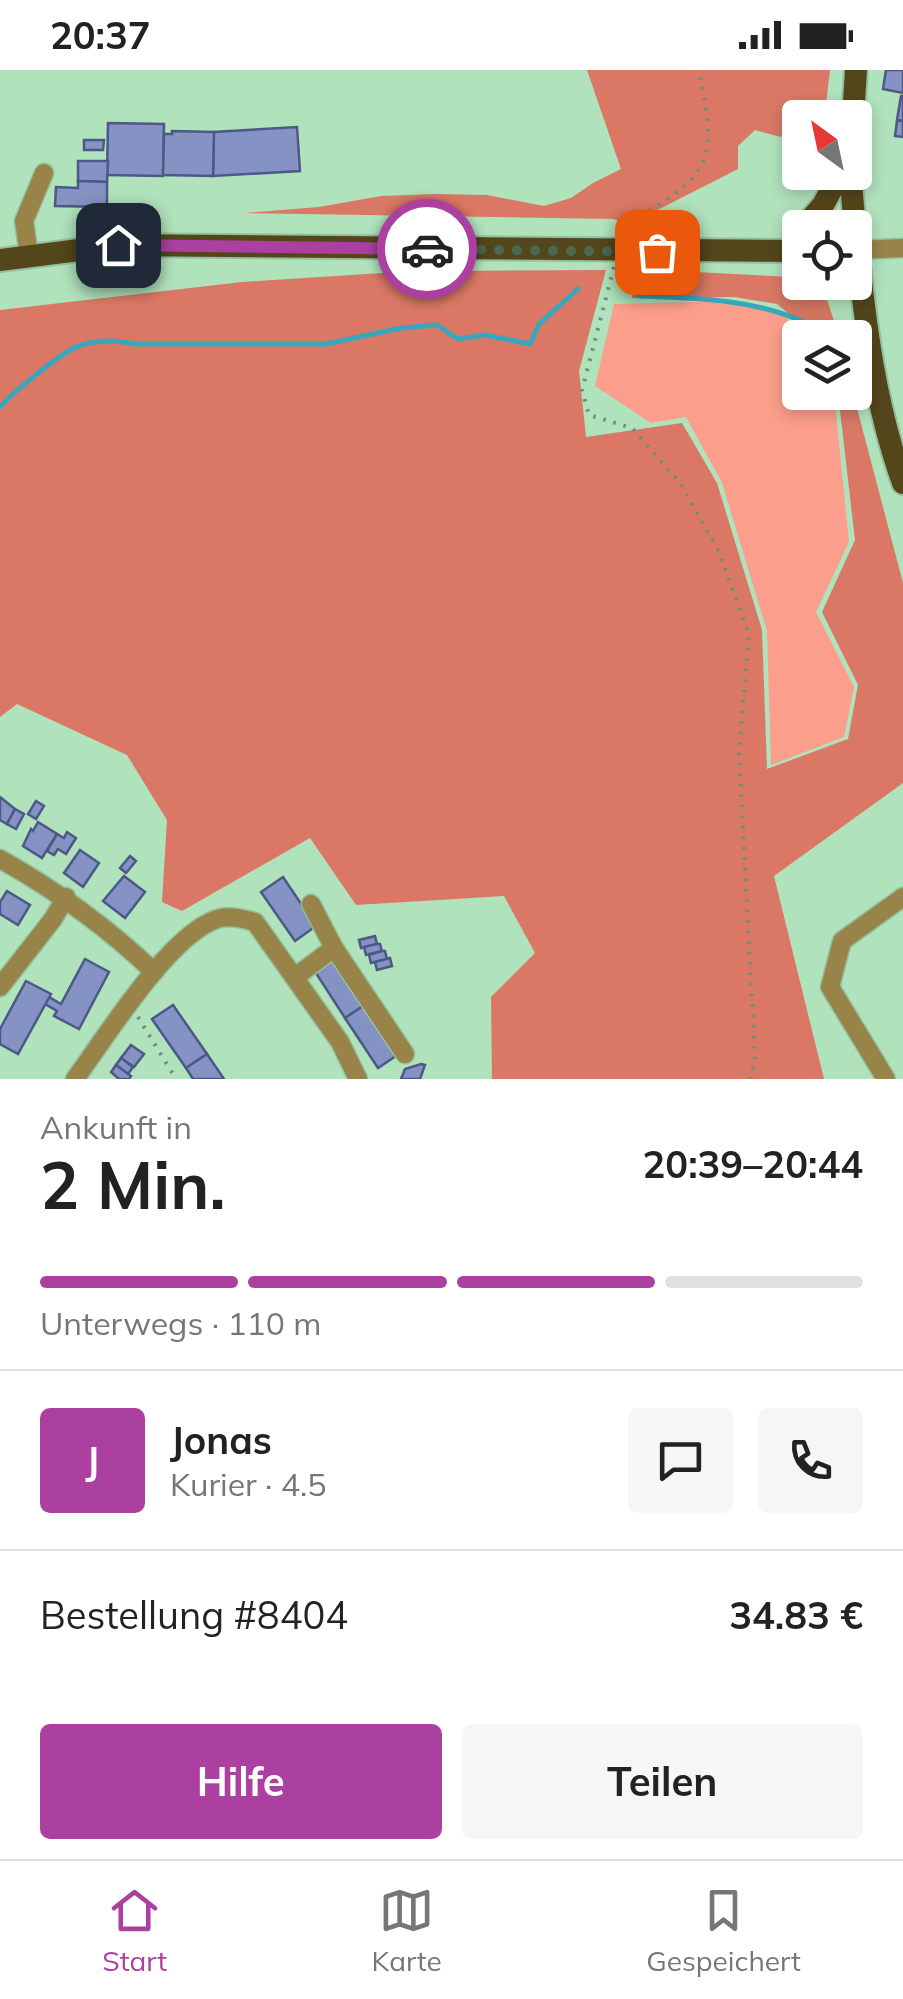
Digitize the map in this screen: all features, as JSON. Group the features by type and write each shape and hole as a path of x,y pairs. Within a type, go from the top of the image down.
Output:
{"main road":[{"path":"854,100 856,70"},
{"path":"0,260 118,245 782,251"},
{"path":"776,251 782,246"},
{"path":"861,300 874,383 903,483"}],"street":[{"path":"28,255 24,221 44,172"},
{"path":"872,243 903,248"},
{"path":"0,858 66,897 154,972"},
{"path":"0,987 66,897"},
{"path":"886,1079 830,987 842,941 903,898"},
{"path":"311,904 334,948 404,1054"},
{"path":"74,1079 163,957 216,919 236,917 256,922 340,1042 358,1079"},
{"path":"295,977 334,948"}],"path":[{"path":"698,70 710,145 702,166 685,187 628,223 621,234 582,390 589,415 632,428 680,483 719,552 748,634 738,753 756,1059 751,1079"},
{"path":"130,1004 176,1079"}],"shaded area":[{"path":"587,70 830,70 826,100 782,100 781,137 755,130 738,146 738,169 630,224 613,219 245,213 319,207 381,196 435,194 487,195 544,206 571,198 621,169"},
{"path":"637,269 782,277 782,300 827,300 834,320 796,320 777,304 734,297 632,298"},
{"path":"606,270 579,371 586,437 682,423 717,483 762,630 767,769 848,739 858,685 822,612 855,540 840,410 857,410 903,583 903,783 774,876 824,1079 492,1079 491,997 535,953 504,896 356,905 310,838 182,911 162,902 167,820 127,755 17,704 0,717 0,310 242,282 413,271"},
{"path":"734,301 775,309 789,320 782,320 782,410 836,410 849,542 816,612 854,687 844,737 771,765 767,631 722,483 686,417 651,423 595,386 614,304"}],"building":[{"path":"886,70 903,70 903,93 883,89"},
{"path":"903,96 903,121 897,120"},
{"path":"897,121 903,121 903,137 895,136"},
{"path":"108,123 164,124 163,176 107,175"},
{"path":"297,127 300,171 213,176 214,132"},
{"path":"214,132 213,176 163,175 164,134"},
{"path":"84,140 104,140 103,150 84,150"},
{"path":"78,161 108,161 107,182 78,181"},
{"path":"78,181 107,182 107,207 55,206 56,187 78,188"},
{"path":"0,797 15,809 7,824 0,820"},
{"path":"36,801 44,806 36,819 28,814"},
{"path":"15,809 24,814 16,829 7,824"},
{"path":"38,822 57,834 42,858 23,846"},
{"path":"67,832 76,838 66,854 58,849 54,855 47,851 57,834 64,838"},
{"path":"80,850 99,863 83,887 64,873"},
{"path":"130,856 136,861 126,873 120,868"},
{"path":"124,876 145,892 125,918 103,901"},
{"path":"283,877 316,926 295,941 261,892"},
{"path":"7,891 30,905 18,925 0,914 0,902"},
{"path":"375,936 377,944 361,948 359,940"},
{"path":"380,944 382,951 366,955 364,947"},
{"path":"385,951 387,959 371,963 369,955"},
{"path":"333,954 366,1004 345,1018 312,967"},
{"path":"390,958 392,966 377,970 375,962"},
{"path":"85,959 109,972 79,1029 54,1016 57,1011 45,1004 49,997 61,1004"},
{"path":"26,981 51,994 18,1054 0,1044 0,1029"},
{"path":"366,1004 399,1054 378,1068 345,1018"},
{"path":"173,1005 207,1054 186,1068 152,1019"},
{"path":"131,1045 144,1054 134,1067 121,1058"},
{"path":"207,1054 224,1079 193,1079 186,1068"},
{"path":"121,1058 133,1067 128,1074 116,1065"},
{"path":"116,1065 131,1076 129,1079 119,1079 111,1072"},
{"path":"425,1065 420,1079 401,1079 405,1069"}],"waterway":[{"path":"0,407 51,363 88,343 326,344 401,328 437,325 458,339 485,335 530,344 539,324 578,289"},
{"path":"639,296 746,304 798,320"}],"way so far":[{"path":"427,249 657,252"}],"route":[{"path":"118,245 427,249"}]}
